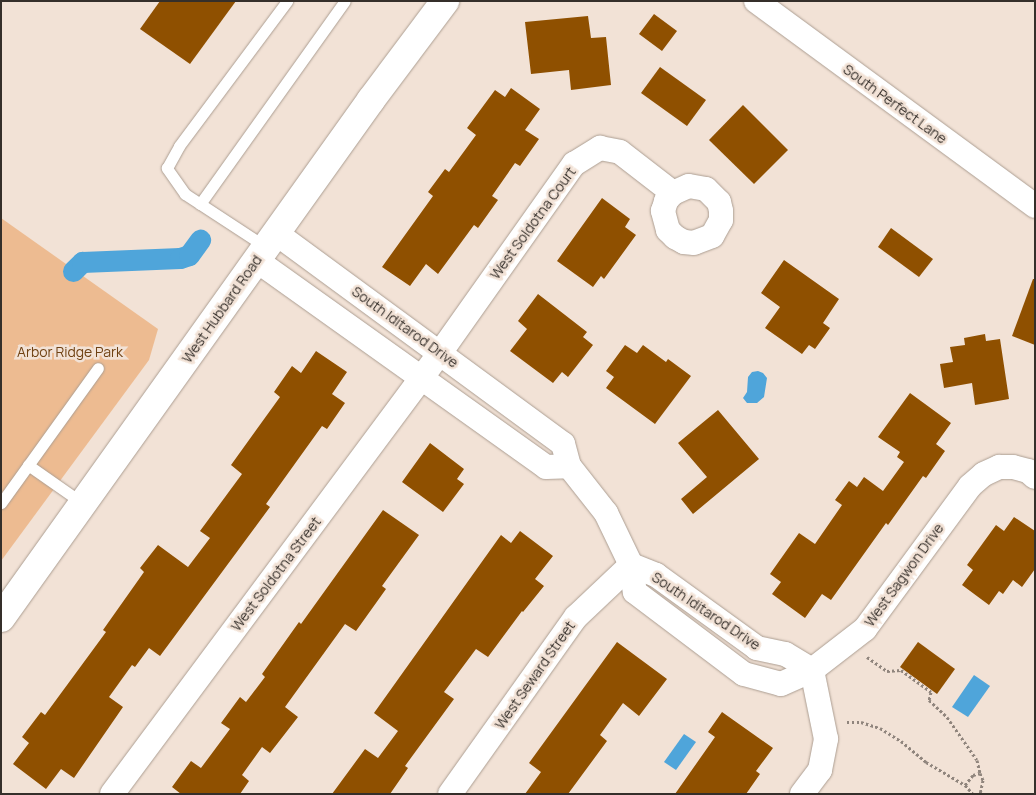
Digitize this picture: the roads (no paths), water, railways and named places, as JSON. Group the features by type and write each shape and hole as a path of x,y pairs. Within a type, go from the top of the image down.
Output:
{"street":[{"name":"West Hubbard Road","path":"1,618 371,100 445,1"},
{"name":"South Perfect Lane","path":"756,1 1035,206"},
{"name":"West Soldotna Court","path":"440,353 574,164 600,148 620,152 672,194"},
{"name":"South Iditarod Drive","path":"266,247 440,353 563,444 569,466 606,513 631,564 635,592 744,674 781,684 812,670"},
{"path":"266,247 421,378 546,467 569,466"},
{"name":"West Soldotna Street","path":"112,794 440,353"},
{"name":"West Sagwon Drive","path":"812,670 865,630 970,486 984,474 999,467 1013,467 1028,472 1035,477"},
{"name":"West Seward Street","path":"450,794 576,617 631,564"},
{"path":"802,794 820,770 826,739 812,670"}],"lane":[{"path":"266,247 185,194 167,168 179,146 287,1"},
{"path":"200,204 345,1"},
{"path":"1,502 98,368"},
{"path":"28,465 84,504"}],"water":[{"path":"758,371 767,378 764,397 757,403 747,403 743,398 747,392 748,377 752,372"},
{"path":"974,675 990,686 968,717 952,707"},
{"path":"684,734 696,742 676,770 664,762"}],"waterway":[{"path":"73,271 82,262 180,258 189,255 200,240"}],"park label":[{"name":"Arbor Ridge Park","path":"70,352"}]}
